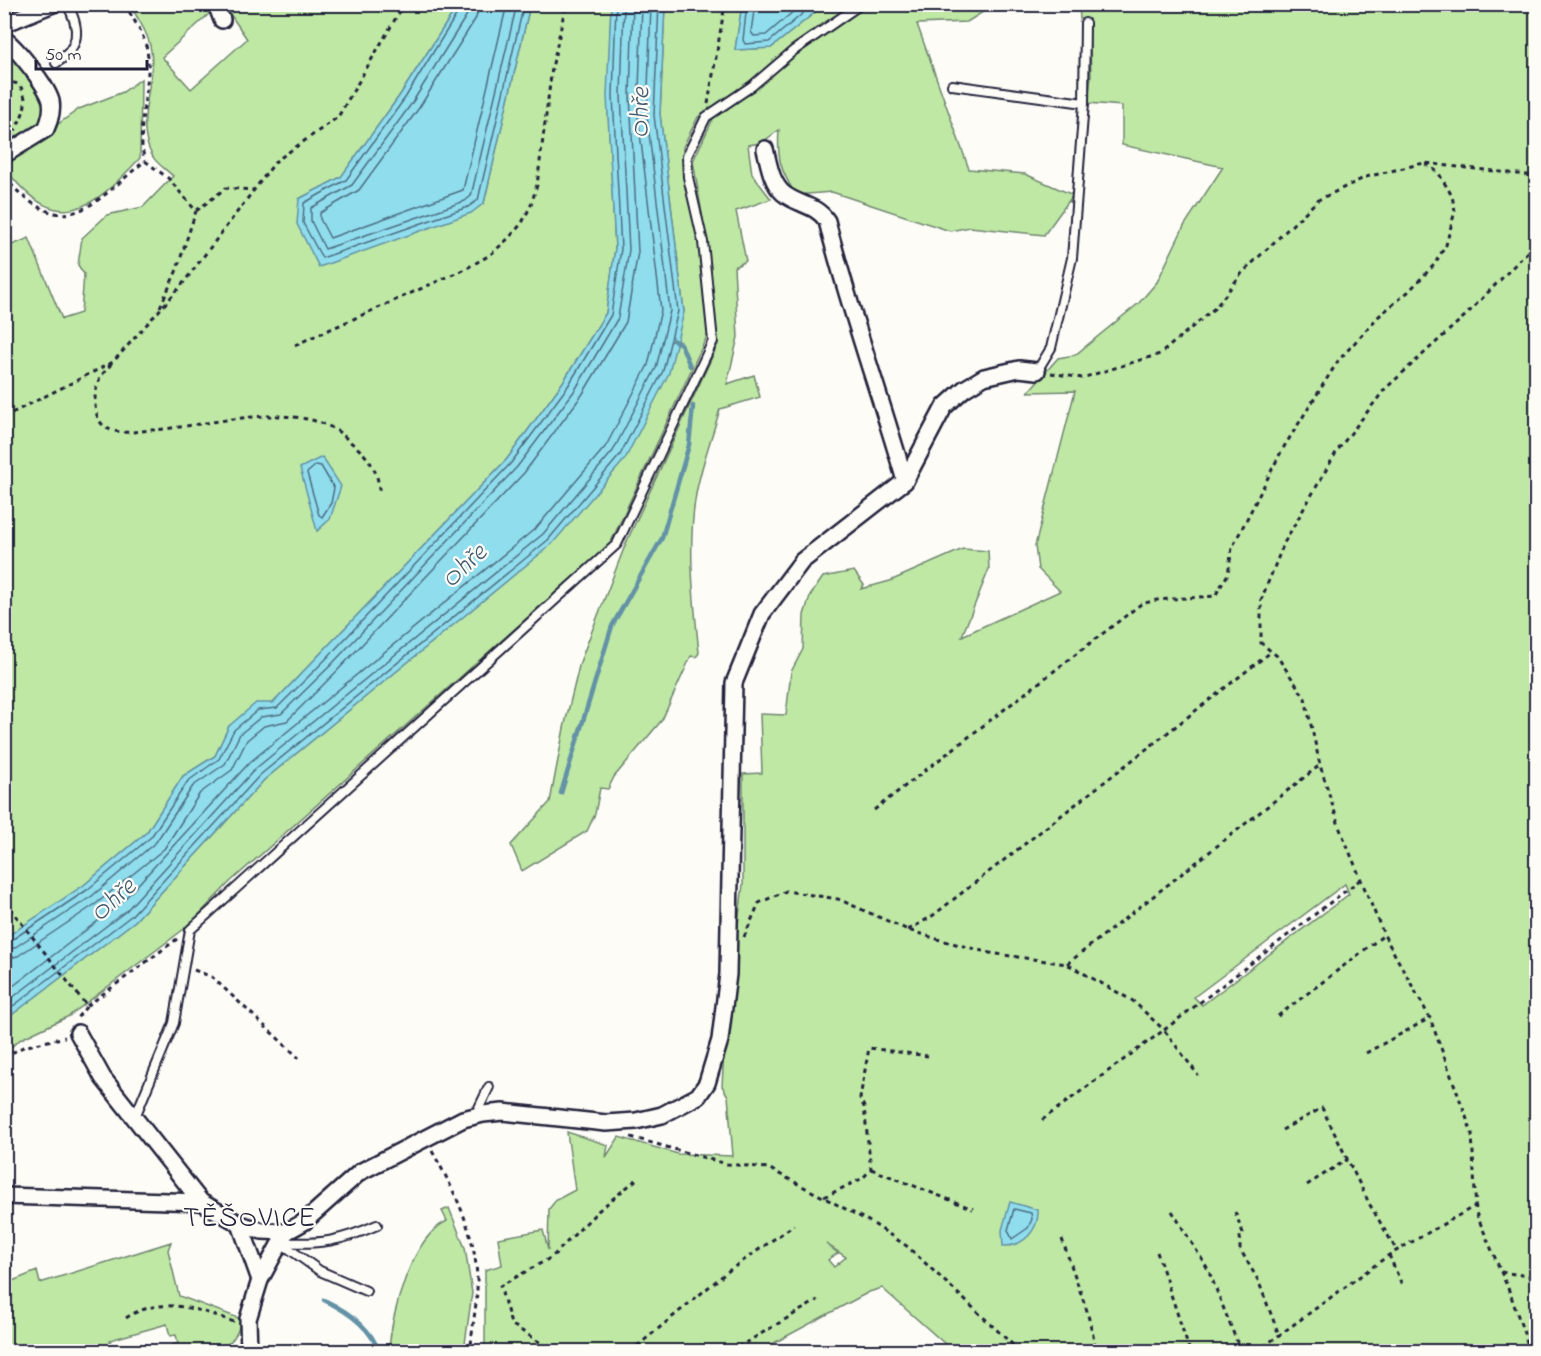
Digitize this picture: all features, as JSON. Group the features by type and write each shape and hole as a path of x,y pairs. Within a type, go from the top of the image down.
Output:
{"street":[{"path":"4,24 53,4"},
{"path":"216,4 222,20"},
{"path":"4,39 14,46 50,99 52,110 46,129 4,155"},
{"path":"765,149 774,181 784,194 822,213 827,221 842,281 880,394 905,481"},
{"path":"249,1352 247,1327 260,1281 283,1237 304,1222 360,1172 464,1119 476,1116 503,1112 606,1123 636,1121 662,1114 698,1096 707,1083 720,1040 728,974 734,683 762,614 802,561 905,481 944,407 964,389 984,377 1019,369 1037,371"},
{"path":"78,1033 103,1078 201,1202 240,1224 283,1237"},
{"path":"4,1196 201,1202"},
{"path":"240,1224 260,1281"}],"lane":[{"path":"56,63 69,55 76,36 73,15 67,4"},
{"path":"135,1117 174,1023 182,965 190,930 617,544 713,341 703,242 688,177 687,156 706,117 752,86 793,51 861,4"},
{"path":"1037,371 1051,348 1072,258 1083,103 1085,23"},
{"path":"952,85 1083,103"},
{"path":"476,1116 489,1087"},
{"path":"283,1237 314,1245 345,1239 377,1225"},
{"path":"283,1237 320,1271 366,1291"}],"path":[{"path":"125,4 144,37 147,52 142,132 145,161 168,178 196,211"},
{"path":"379,491 373,467 363,452 336,430 316,422 291,417 269,417 158,430 115,431 104,428 98,419 95,405 100,377 181,286 276,161 338,117 404,4"},
{"path":"295,345 465,269 490,255 522,223 537,184 552,68 566,4"},
{"path":"706,117 725,4"},
{"path":"4,81 20,84 27,102 15,132 10,135"},
{"path":"4,177 21,193 49,212 66,213 83,211 100,201 145,161"},
{"path":"1037,371 1082,378 1160,354 1216,307 1242,273 1318,200 1366,177 1424,163 1536,176"},
{"path":"874,810 1141,604 1157,600 1215,596 1228,574 1232,548 1282,450 1338,361 1379,316 1408,292 1434,265 1446,245 1455,211 1452,196 1438,172 1424,163"},
{"path":"158,312 176,272 196,211 226,188 254,190"},
{"path":"1525,1352 1527,1342 1475,1206 1472,1133 1430,1018 1384,935 1340,829 1320,765 1305,698 1272,652 1260,643 1260,600 1284,543 1337,451 1385,389 1467,314 1536,243"},
{"path":"4,417 113,362"},
{"path":"908,930 931,917 1272,652"},
{"path":"1067,964 1320,765"},
{"path":"1042,1120 1164,1030 1360,879"},
{"path":"741,944 759,903 786,891 838,899 908,930 990,953 1067,964 1133,1001 1164,1030 1198,1075"},
{"path":"4,901 87,1006"},
{"path":"4,1057 23,1047 78,1033 75,1020 87,1006 190,930"},
{"path":"1278,1016 1384,935"},
{"path":"182,965 212,977 299,1058"},
{"path":"1366,1053 1430,1018"},
{"path":"824,1197 863,1178 871,1168 864,1107 860,1098 869,1048 928,1056"},
{"path":"1282,1130 1322,1108 1370,1205 1397,1251"},
{"path":"606,1123 625,1135 661,1146 728,1164 768,1168 873,1222 908,1247 1013,1345 1028,1352"},
{"path":"425,1139 459,1199 476,1257 477,1291 471,1352"},
{"path":"1307,1185 1348,1159"},
{"path":"871,1168 973,1209"},
{"path":"555,1352 511,1324 500,1286 552,1257 598,1211 638,1179"},
{"path":"1257,1352 1389,1255 1475,1206"},
{"path":"1172,1211 1208,1269 1241,1352"},
{"path":"1235,1212 1243,1233 1240,1236 1240,1249 1258,1280 1279,1335"},
{"path":"630,1352 727,1272 794,1224"},
{"path":"1062,1239 1087,1311 1097,1352"},
{"path":"1157,1252 1190,1352"},
{"path":"1389,1255 1402,1285"},
{"path":"1501,1272 1536,1277"},
{"path":"730,1352 818,1300"},
{"path":"126,1318 141,1308 186,1307 247,1327"}],"green space":[{"path":"130,5 208,5 210,13 162,57 191,89 247,39 224,5 458,5 400,95 341,177 299,199 484,203 530,5 611,5 608,110 615,248 606,313 563,382 507,459 273,703 229,726 215,756 183,776 147,832 84,885 5,938 5,248 29,238 62,319 81,313 84,274 78,265 82,238 107,215 143,207 173,176 155,160 147,144 145,118 151,77 151,51 146,33"},
{"path":"665,5 742,5 735,50 771,48 824,5 994,5 967,22 917,24 969,169 1025,174 1073,195 1044,235 970,227 950,231 832,192 796,195 781,164 779,130 761,143 748,145 752,174 771,199 736,211 746,261 734,267 738,337 727,384 754,375 760,397 720,409 698,483 693,514 692,554 693,594 699,653 696,657 691,656 662,720 614,777 608,789 600,788 595,814 587,831 522,871 511,845 550,802 564,728 580,662 626,543 718,344 707,243 693,161 720,104 698,117 683,147 683,176 698,239 708,334 610,544 230,882 188,926 69,1016 21,1039 5,1052 5,1020 135,921 264,780 433,641 684,312 660,114"},
{"path":"1079,5 1536,5 1536,1351 953,1351 882,1288 869,1292 759,1351 485,1351 485,1270 502,1265 498,1238 543,1230 548,1250 549,1209 556,1200 575,1190 567,1132 608,1145 606,1157 619,1137 678,1154 733,1156 728,1096 722,1086 726,1017 743,885 743,774 762,773 760,714 786,715 791,672 803,649 804,615 810,596 823,577 854,571 864,585 861,589 890,581 963,549 988,551 989,569 962,636 1060,591 1038,569 1035,546 1075,391 1028,392 1058,358 1075,355 1139,303 1157,282 1184,226 1223,167 1122,145 1122,106 1088,103 1091,76 1089,20 1080,19","holes":["1345,884 1349,894 1202,1005 1194,997","826,1244 846,1257 834,1267 828,1260 838,1253"]},
{"path":"4,47 46,98 44,123 4,149"},
{"path":"141,79 140,158 108,190 76,208 60,209 44,205 26,192 8,172 14,156 79,109 123,92"},
{"path":"449,1208 465,1248 472,1293 464,1351 389,1351 394,1317 405,1278 423,1243 434,1230 447,1221 442,1211"},
{"path":"171,1242 168,1250 179,1296 241,1319 238,1331 226,1345 208,1351 174,1351 172,1345 178,1343 176,1335 170,1336 167,1324 110,1340 112,1351 5,1352 5,1284 37,1271 40,1283"}],"water":[{"path":"742,4 824,5 771,48 735,50"},
{"path":"458,5 530,5 484,203 471,213 319,267 297,224 299,199 341,177 400,95"},
{"name":"Ohře","path":"611,5 665,5 660,114 684,312 669,373 625,459 552,544 264,780 135,921 5,1020 5,938 84,885 147,832 183,776 215,756 229,726 256,703 273,703 507,459 563,382 606,313 615,248 607,96"},
{"path":"322,457 341,486 330,519 317,531 300,468"},
{"path":"1010,1202 1038,1210 1038,1217 1029,1236 1011,1246 1003,1246 1002,1230"}],"waterway":[{"path":"672,340 681,344 690,366"},
{"path":"561,793 612,626 662,538 689,445 693,406"},
{"path":"324,1300 341,1309 364,1327 379,1352"}],"district":[{"name":"TĚŠOVICE","path":"250,1216"}]}
